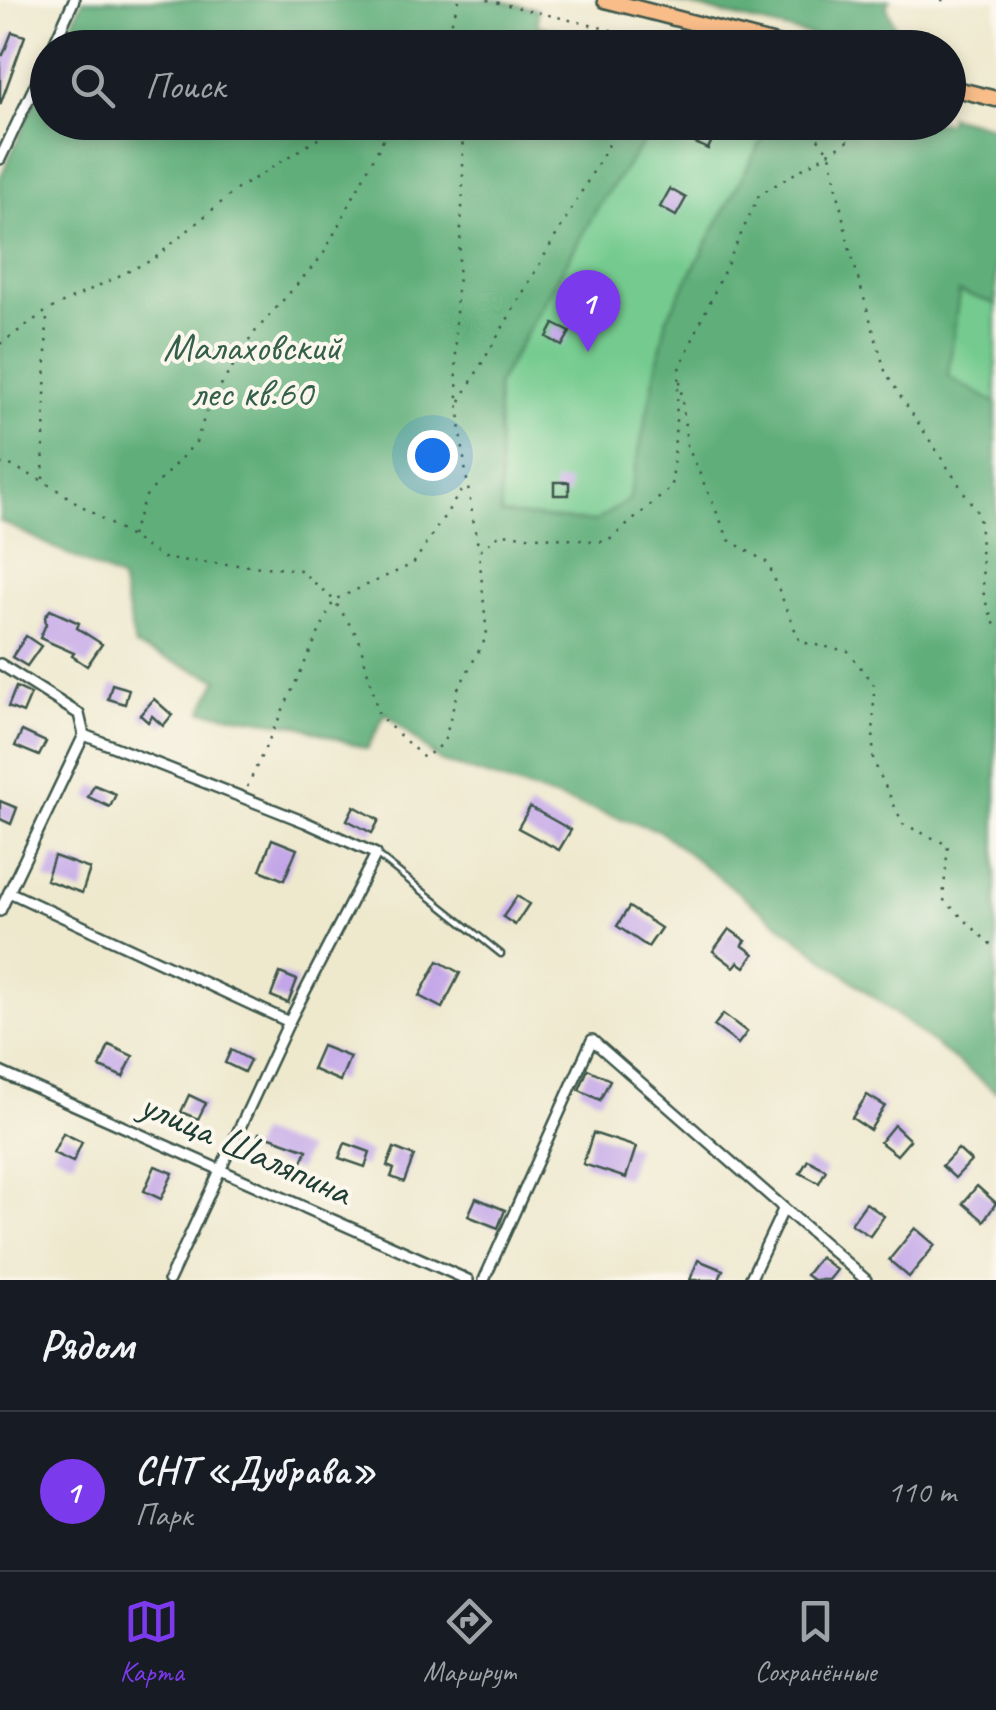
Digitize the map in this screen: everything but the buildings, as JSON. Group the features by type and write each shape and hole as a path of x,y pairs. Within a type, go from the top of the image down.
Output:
{"main road":[{"path":"605,0 722,30"},
{"path":"966,92 996,99"}],"street":[{"path":"60,30 74,0"},
{"path":"0,160 30,96"},
{"path":"0,664 79,714 84,735 0,910"},
{"path":"84,735 376,854 289,1022 168,1280"},
{"path":"9,892 289,1022"},
{"path":"484,1280 592,1040 866,1280"},
{"name":"улица Шаляпина","path":"0,1072 468,1280"},
{"path":"750,1280 783,1210"}],"lane":[{"path":"376,854 501,954"}],"path":[{"path":"448,30 459,0"},
{"path":"487,0 607,30"},
{"path":"941,0 948,0"},
{"path":"677,30 683,20"},
{"path":"0,344 48,310 154,260 236,190 316,140"},
{"path":"130,537 145,497 196,442 209,404 254,333 324,254 383,140"},
{"path":"0,464 43,480 166,558 300,570 334,600 359,639 379,716 424,758 444,743 458,689 488,636 479,552 466,484 459,402 456,319 463,140"},
{"path":"459,402 612,140"},
{"path":"819,140 830,154 848,243 886,374 979,515 984,598 996,628"},
{"path":"479,552 500,534 607,542 672,487 679,369 759,195 852,140"},
{"path":"43,480 48,310"},
{"path":"679,369 687,445 728,540 768,563 800,642 848,651 874,685 873,760 903,824 948,846 943,899 996,950"},
{"path":"242,797 334,600 414,564 466,484"}],"green space":[{"path":"83,0 498,0 537,9 538,26 560,30 69,30"},
{"path":"667,0 890,0 886,5 897,30 789,30"},
{"name":"Малаховский лес кв.60","path":"30,113 30,140 645,140 599,205 497,385 501,514 594,522 629,500 667,318 762,140 966,140 966,120 996,128 996,304 959,292 948,377 996,403 996,1092 658,830 440,761 386,713 367,749 297,725 202,711 218,679 135,646 121,580 0,521 0,178"},
{"path":"645,140 762,140 667,318 629,500 594,522 501,514 497,386 599,205"},
{"path":"959,292 996,304 996,403 948,377"}],"place":[{"name":"СНТ «Дубрава»","path":"588,352"}]}
